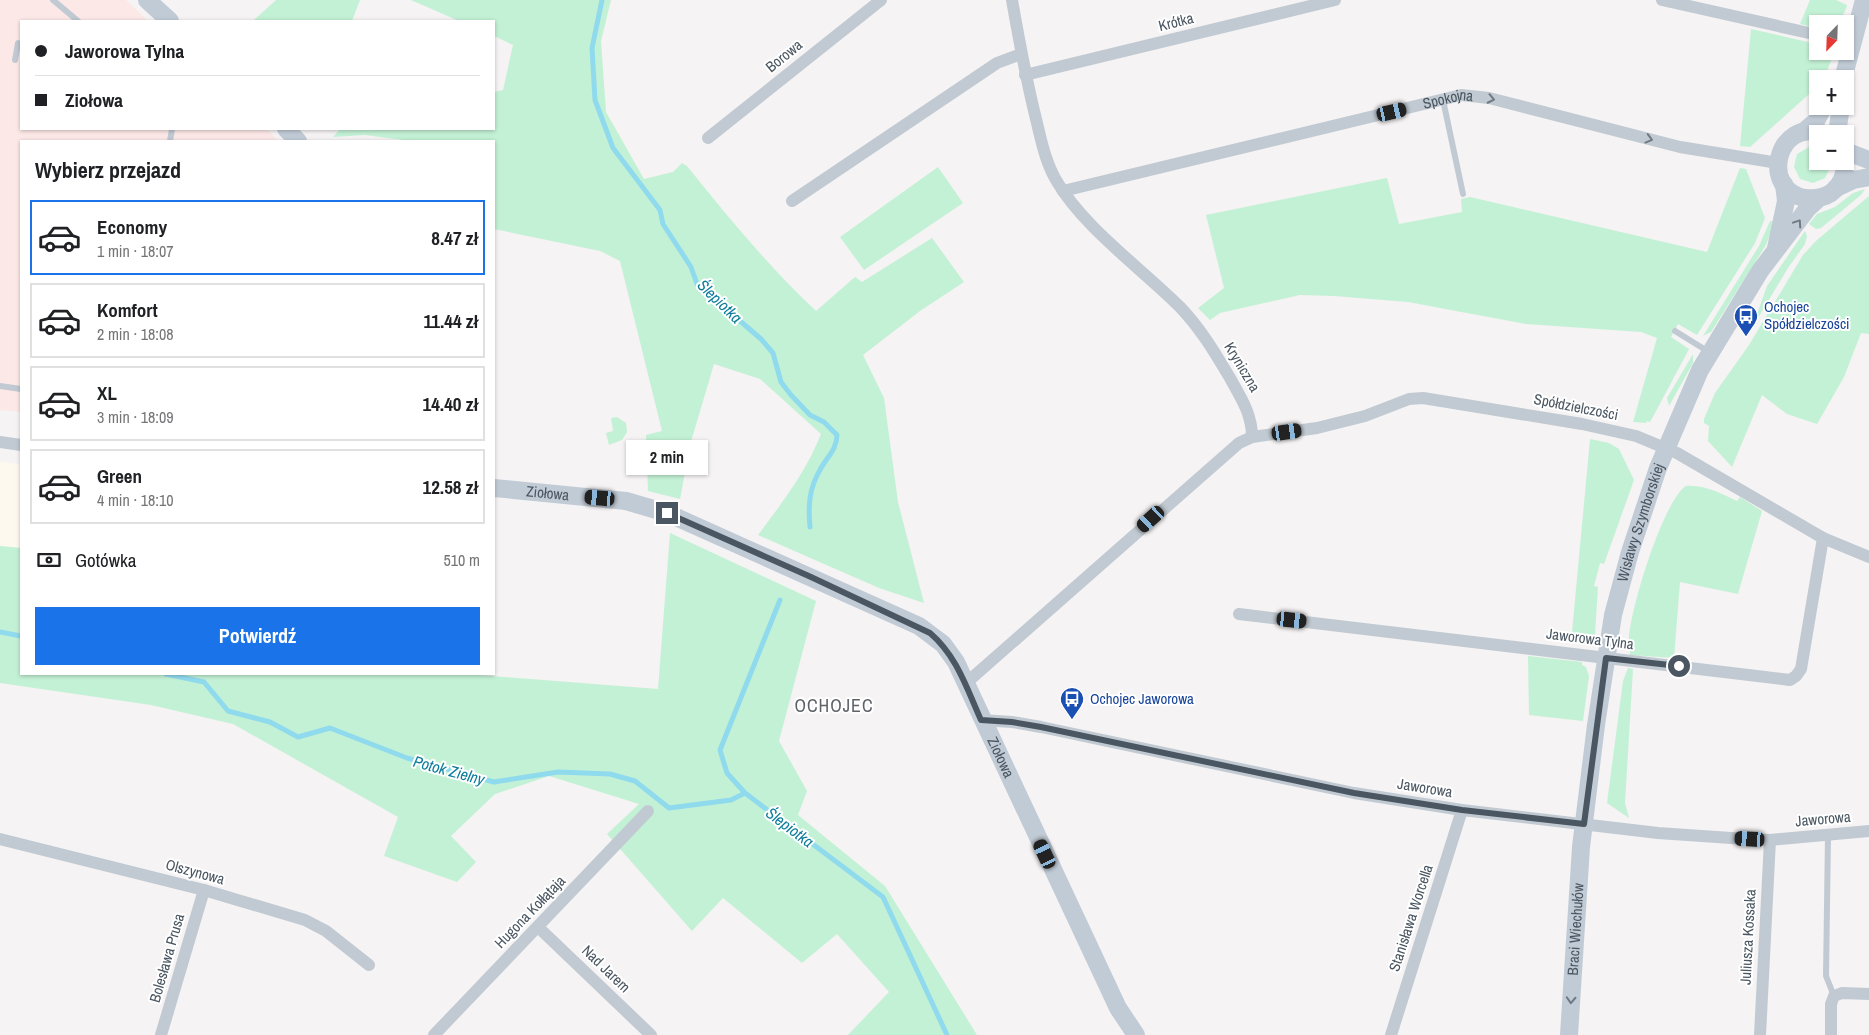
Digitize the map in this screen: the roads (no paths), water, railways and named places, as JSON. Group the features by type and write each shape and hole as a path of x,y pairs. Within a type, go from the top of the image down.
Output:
{"street":[{"path":"148,0 169,20"},
{"name":"Borowa","path":"708,138 881,0"},
{"name":"Kryniczna","path":"1012,0 1025,75 1045,154 1063,191 1100,231 1203,332 1245,404 1252,422 1252,437"},
{"name":"Krótka","path":"1025,75 1335,0"},
{"path":"1662,0 1809,33"},
{"path":"1854,28 1864,0"},
{"path":"792,200 997,63 1022,54"},
{"name":"Spokojna","path":"1063,191 1461,96 1489,98 1680,148 1778,163"},
{"path":"1778,163 1784,145 1816,121 1819,115"},
{"path":"287,130 297,140"},
{"path":"1803,132 1809,132"},
{"path":"1854,154 1869,160"},
{"name":"Wisławy Szymborskiej","path":"1776,249 1785,207 1784,184 1779,172 1778,163"},
{"path":"1836,188 1844,170"},
{"path":"1836,188 1853,180 1869,177"},
{"path":"1784,184 1801,197 1820,198"},
{"name":"Wisławy Szymborskiej","path":"1584,824 1606,658 1624,572 1665,448 1710,352 1740,301 1776,249 1792,231 1808,208 1836,188"},
{"name":"Spółdzielczości","path":"1252,437 1317,428 1365,416 1408,399 1423,398 1589,425 1636,436 1665,448 1741,489 1823,538 1869,557"},
{"path":"965,684 1224,454 1239,443 1252,437"},
{"path":"0,442 20,444"},
{"name":"Ziołowa","path":"495,488 626,501 675,516 919,626 943,644 956,662 981,720 1118,1008 1136,1035"},
{"name":"Jaworowa Tylna","path":"1239,614 1790,680 1801,669 1823,538"},
{"name":"Jaworowa","path":"981,720 1012,722 1041,727 1288,780 1462,810 1658,833 1770,840 1869,831"},
{"name":"Stanisława Worcella","path":"1391,1035 1462,810"},
{"name":"Hugona Kołłątaja","path":"434,1035 648,811"},
{"name":"Braci Wiechułów","path":"1569,1035 1584,824"},
{"name":"Olszynowa","path":"0,838 204,890 305,920 326,931 369,965"},
{"name":"Juliusza Kossaka","path":"1760,1035 1770,840"},
{"name":"Bolesława Prusa","path":"161,1035 204,890"},
{"name":"Nad Jarem","path":"538,927 651,1035"},
{"path":"1831,1035 1831,1004 1834,996 1842,993 1869,994"}],"lane":[{"path":"54,0 77,20"},
{"path":"15,60 18,43"},
{"path":"1443,100 1463,194"},
{"path":"1675,331 1710,352"},
{"path":"0,386 20,389"},
{"path":"1828,835 1826,976 1834,996"}],"waterway":[{"name":"Ślepiotka","path":"602,0 592,48 595,100 613,148 660,210 663,224 691,267 697,284 761,339 773,353 781,382 791,395 810,415 824,422 837,435 833,450 816,477 811,491 809,505 810,527"},
{"name":"Ślepiotka","path":"780,600 720,750 727,773 745,793 883,897 947,1035"},
{"name":"Potok Zielny","path":"0,632 20,636"},
{"name":"Potok Zielny","path":"171,675 204,682 228,711 270,722 298,737 330,728 407,758 494,782 558,772 610,774 635,781 669,808 731,800 745,793"}],"place":[{"name":"Ochojec Spółdzielczości","path":"1746,337"},
{"name":"Ochojec Jaworowa","path":"1072,720"}],"district":[{"name":"OCHOJEC","path":"834,706"}]}
